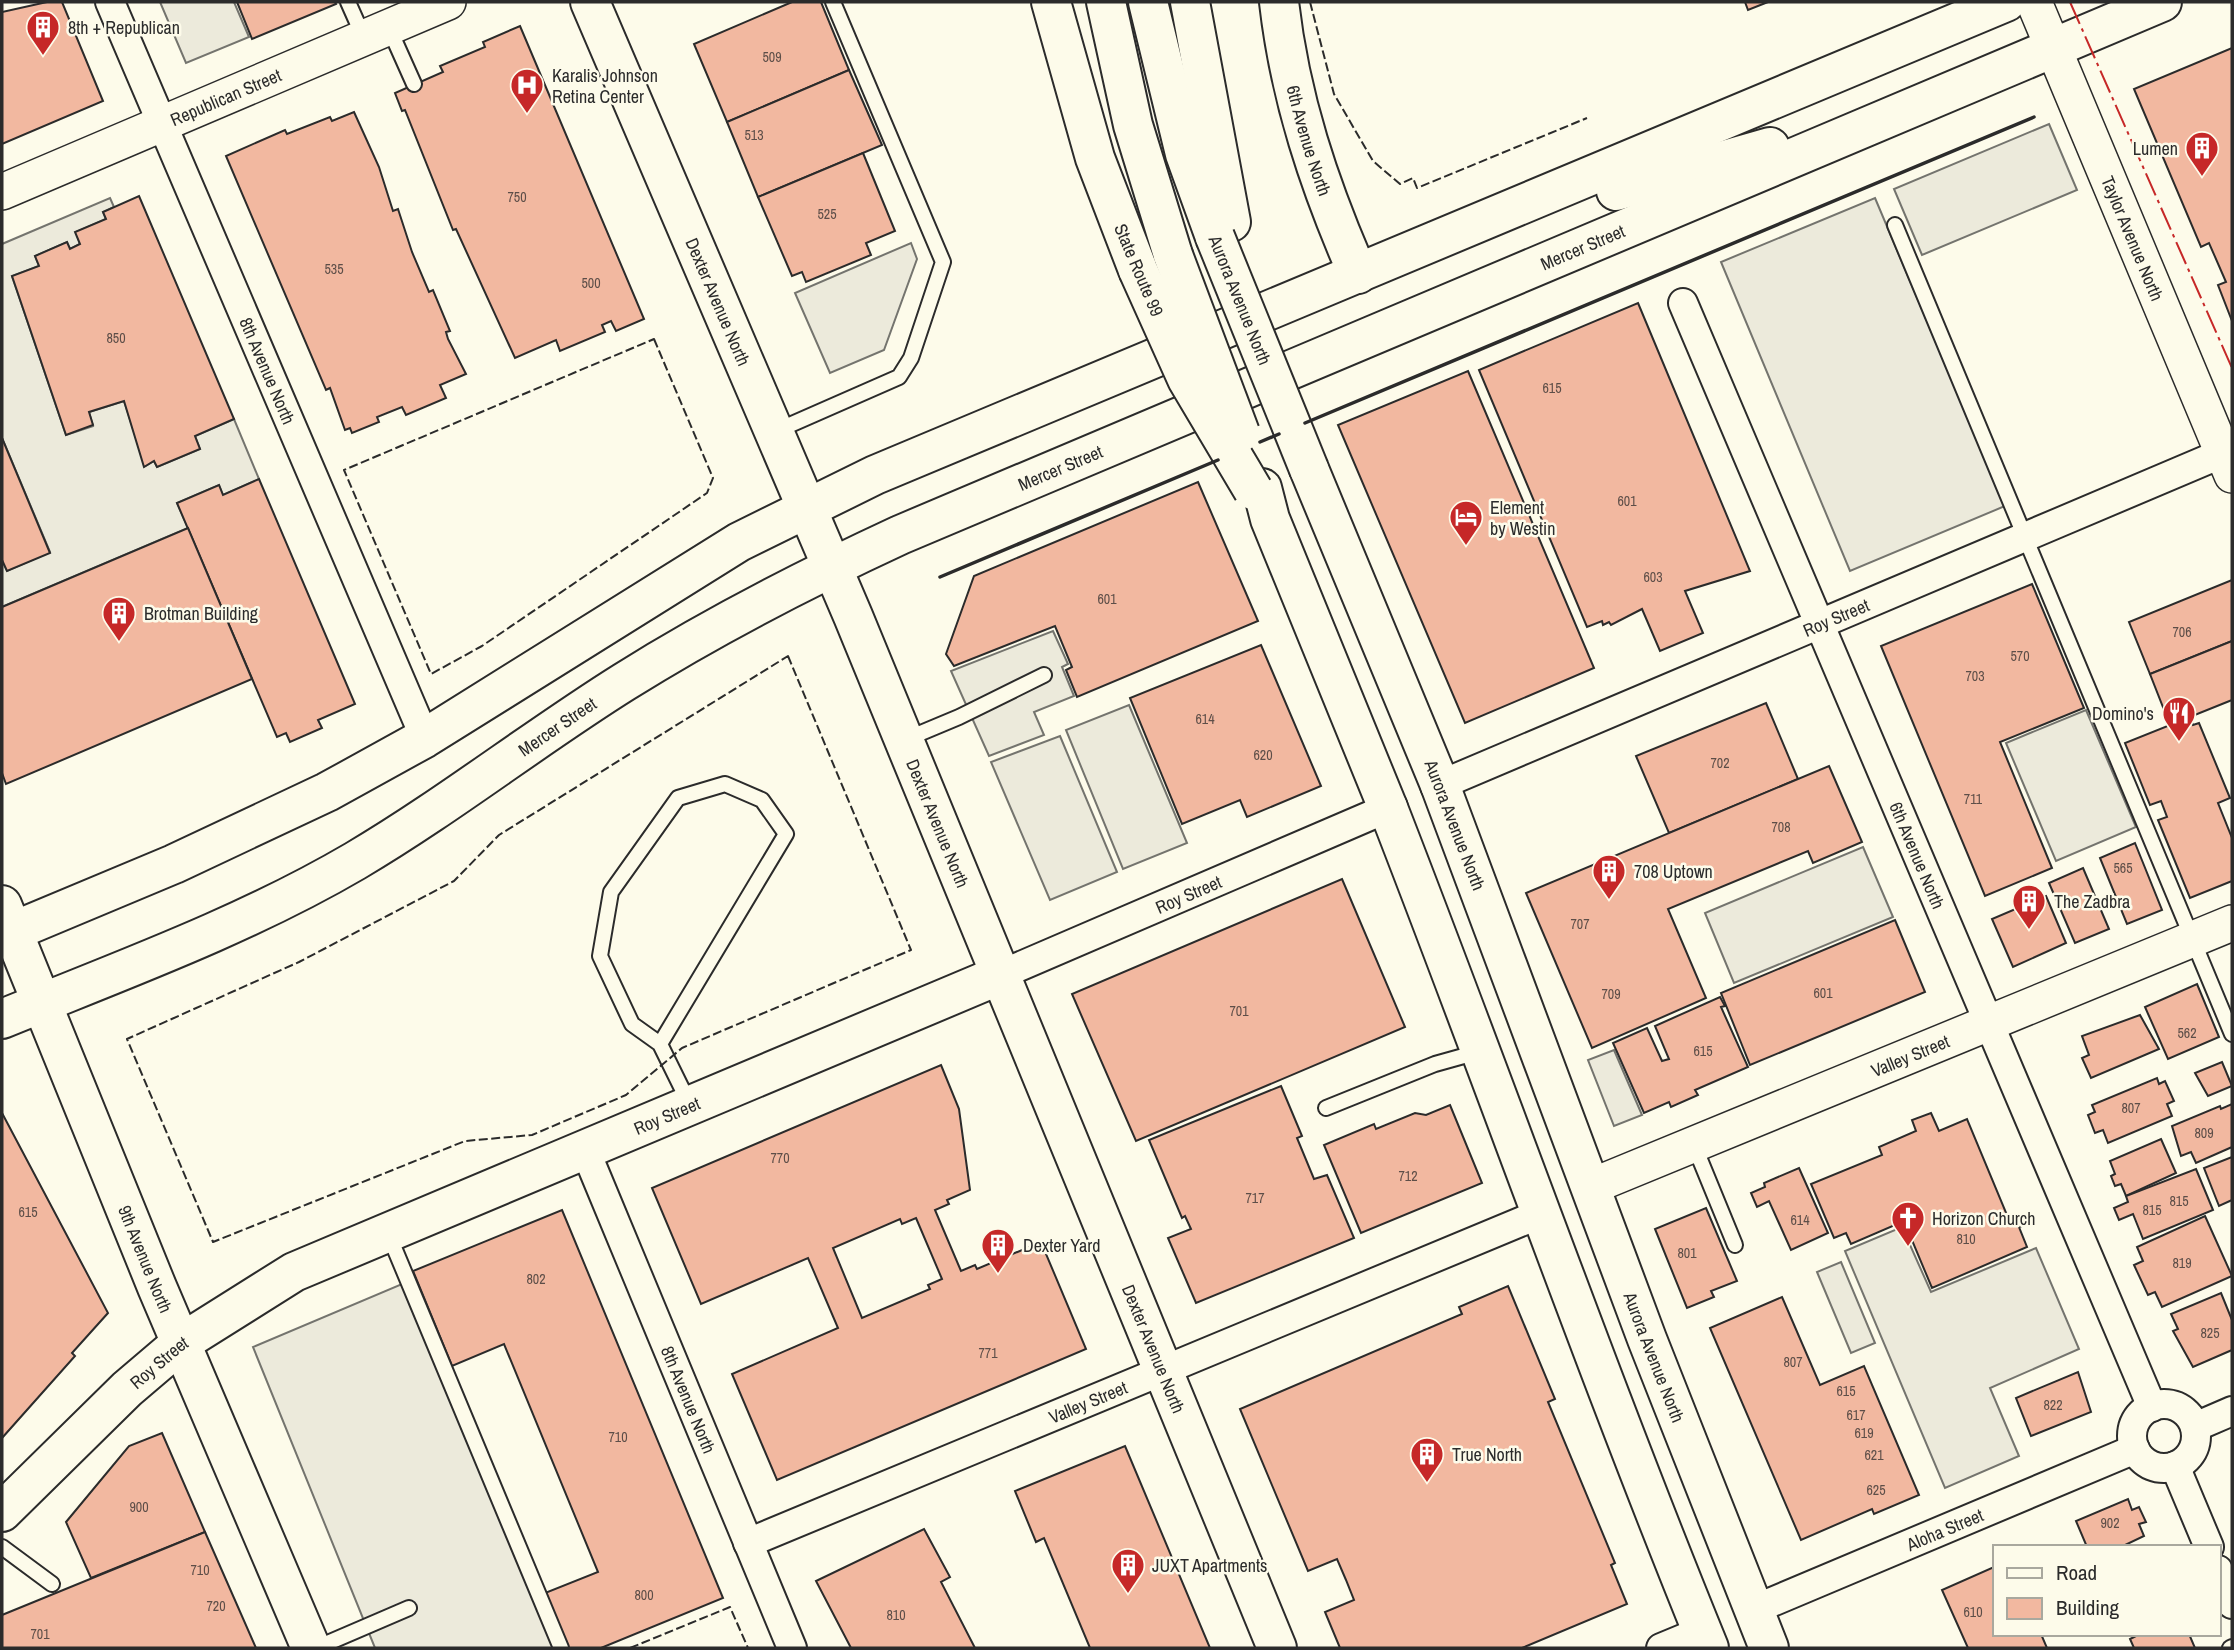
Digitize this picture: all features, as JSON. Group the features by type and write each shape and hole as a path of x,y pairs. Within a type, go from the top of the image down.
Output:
{"main road":[{"name":"Dexter Avenue North","path":"590,2 832,566 1278,1648"},
{"name":"State Route 99","path":"1051,2 1095,158 1138,270 1187,379 1262,499"},
{"path":"1106,2 1133,125 1173,256 1262,499 1388,808 1705,1640"},
{"name":"Aurora Avenue North","path":"1148,2 1185,155 1224,234 1262,345 1309,468 1440,785 1590,1187 1769,1648"},
{"path":"1189,2 1224,234"},
{"name":"6th Avenue North","path":"1279,2 1287,63 1303,133 1326,201 1357,274"},
{"path":"5,924 243,833 327,792 425,738 653,592 806,507 887,470 2006,2"},
{"name":"Mercer Street","path":"2,1019 258,911 352,862 442,807 623,682 766,598 832,566 913,529 2162,2"},
{"path":"1357,274 1370,285 1379,288 1634,183 1774,146 1860,131"},
{"name":"9th Avenue North","path":"5,924 41,1003 181,1343 311,1648"},
{"name":"Roy Street","path":"2,1512 127,1389 181,1343 294,1272 388,1231 586,1152 1000,975"}],"street":[{"name":"8th Avenue North","path":"110,2 425,738"},
{"name":"Republican Street","path":"2,192 448,2"},
{"name":"Taylor Avenue North","path":"2034,2 2229,459"},
{"name":"6th Avenue North","path":"1683,303 2152,1407"},
{"name":"Roy Street","path":"1440,785 2024,537 2229,459"},
{"name":"Roy Street","path":"1000,975 1388,808"},
{"name":"Valley Street","path":"1590,1187 2232,923"},
{"name":"8th Avenue North","path":"586,1152 792,1648"},
{"name":"Valley Street","path":"748,1543 1542,1213"},
{"path":"2167,1404 2177,1406 2195,1427 2194,1450 2175,1466 2157,1467 2147,1463 2136,1449 2132,1434 2140,1415 2152,1407 2167,1404"},
{"path":"2195,1427 2232,1411"},
{"name":"Aloha Street","path":"1753,1610 2136,1449"},
{"path":"2175,1466 2208,1545"},
{"path":"2220,1575 2232,1604"},
{"path":"1661,1648 1705,1640"}],"lane":[{"path":"348,2 376,32 414,84"},
{"path":"774,431 899,377 911,358 943,262 834,2"},
{"path":"1895,225 2232,1034"},
{"path":"903,740 959,717 1044,675"},
{"path":"660,1044 786,834 762,800 725,784 678,798 611,892 600,956 632,1024 660,1044 691,1106"},
{"path":"1326,1108 1435,1064 1482,1051"},
{"path":"1694,1143 1735,1245"},
{"path":"388,1231 561,1648"},
{"path":"2,1547 52,1584"},
{"path":"316,1648 409,1608"}],"shaded area":[{"path":"160,2 234,2 249,37 186,63"},
{"path":"2049,124 2077,190 1922,255 1894,189"},
{"path":"110,198 114,207 103,212 106,219 76,232 80,244 70,249 67,242 35,256 39,266 12,276 66,435 93,426 89,412 124,401 145,466 154,461 157,467 200,449 195,436 234,419 259,479 223,495 219,485 177,503 188,528 2,607 2,560 7,571 50,552 2,438 2,244"},
{"path":"1875,198 2005,506 1850,571 1721,262"},
{"path":"911,243 917,259 884,350 830,373 795,293"},
{"path":"1053,631 1068,664 1062,667 1074,696 1034,712 1044,735 989,756 951,671"},
{"path":"1129,705 1187,843 1123,869 1066,730"},
{"path":"2086,710 2136,827 2056,861 2006,743"},
{"path":"1060,736 1117,872 1050,900 991,762"},
{"path":"1863,847 1893,917 1734,983 1705,913"},
{"path":"1614,1050 1642,1115 1614,1126 1588,1060"},
{"path":"1902,1227 1931,1292 2036,1248 2079,1349 1990,1388 2019,1456 1945,1488 1845,1251"},
{"path":"1841,1262 1875,1343 1851,1353 1817,1272"},
{"path":"402,1284 554,1648 375,1648 253,1347"}],"building":[{"name":"8th + Republican","path":"47,2 62,2 103,101 2,144 2,12"},
{"path":"237,2 335,2 336,4 252,39"},
{"path":"792,2 821,2 849,70 727,122 694,44"},
{"path":"1745,2 1768,2 1748,10"},
{"path":"520,26 644,319 616,331 611,321 602,325 605,332 560,351 556,340 515,358 456,229 453,230 405,110 402,111 395,93 443,72 440,66 485,47 483,42"},
{"name":"Lumen","path":"2232,48 2232,321 2218,285 2226,282 2209,243 2201,247 2134,89"},
{"path":"849,70 882,145 758,197 727,122"},
{"path":"354,112 379,167 393,211 398,209 412,252 429,292 433,290 450,331 446,332 448,339 466,374 440,385 446,398 406,415 402,407 377,417 379,422 352,433 350,428 345,430 330,388 326,390 226,156 285,130 287,134 330,117 332,121"},
{"path":"863,153 895,231 866,243 871,255 806,282 802,272 792,276 758,197"},
{"path":"139,196 234,419 195,436 200,449 157,467 154,461 144,467 124,401 89,412 93,425 66,435 12,276 39,266 35,256 67,242 70,249 80,244 75,232 106,219 103,212"},
{"path":"1638,303 1750,571 1685,591 1703,633 1660,651 1642,609 1611,625 1609,622 1603,625 1602,621 1587,627 1479,370"},
{"name":"Element by Westin","path":"1468,371 1594,668 1465,723 1338,425"},
{"path":"2,438 50,553 7,571 2,560"},
{"path":"259,479 355,704 318,720 322,728 290,742 286,733 277,737 177,503 219,485 223,495"},
{"path":"1198,482 1258,621 1077,697 1066,670 1072,667 1055,626 954,666 946,654 974,576"},
{"name":"Brotman Building","path":"188,528 252,679 6,784 2,773 2,607"},
{"path":"2232,580 2232,641 2150,674 2129,622"},
{"path":"2032,584 2084,708 2000,742 2052,868 1985,896 1881,646"},
{"path":"2232,641 2232,700 2170,725 2150,674"},
{"path":"1261,645 1321,786 1247,817 1240,800 1182,824 1130,698"},
{"path":"1766,703 1798,779 1669,833 1636,756"},
{"path":"2190,717 2193,725 2199,723 2230,798 2218,803 2232,838 2232,881 2190,898 2158,820 2167,817 2161,801 2150,805 2125,743"},
{"name":"708 Uptown","path":"1829,766 1862,842 1813,863 1808,851 1668,909 1706,998 1592,1048 1526,893"},
{"path":"2135,843 2162,910 2127,924 2100,858"},
{"path":"2083,868 2109,929 2075,943 2049,883"},
{"path":"1342,879 1405,1027 1136,1141 1072,994"},
{"name":"The Zadbra","path":"2046,896 2066,943 2013,967 1992,919"},
{"path":"1895,920 1925,992 1750,1065 1721,993"},
{"path":"2197,984 2219,1037 2168,1059 2145,1007"},
{"path":"1720,997 1725,1006 1721,1007 1748,1067 1695,1090 1698,1095 1671,1107 1669,1102 1644,1113 1613,1043 1647,1028 1662,1061 1669,1059 1655,1026"},
{"path":"2140,1015 2159,1049 2091,1078 2082,1058 2089,1055 2082,1036"},
{"path":"2222,1062 2232,1086 2208,1096 2195,1073"},
{"name":"Dexter Yard","path":"941,1065 959,1109 970,1190 947,1200 949,1204 935,1210 961,1271 975,1265 977,1269 1041,1242 1086,1349 777,1480 732,1374 838,1328 808,1258 701,1304 652,1188","holes":["916,1218 942,1279 928,1285 930,1289 862,1318 833,1248 900,1219 902,1224"]},
{"path":"2157,1078 2159,1084 2165,1081 2174,1101 2167,1104 2172,1116 2108,1143 2103,1130 2095,1133 2088,1115 2095,1112 2092,1105"},
{"path":"1281,1086 1302,1136 1297,1138 1314,1179 1327,1175 1354,1238 1196,1303 1168,1238 1191,1229 1185,1216 1182,1218 1149,1140"},
{"path":"2232,1104 2232,1147 2196,1163 2191,1152 2181,1156 2172,1126 2220,1106 2221,1109"},
{"path":"1450,1105 1482,1183 1361,1233 1324,1145 1374,1124 1376,1129 1415,1113 1426,1115"},
{"path":"2,1113 108,1313 72,1353 75,1356 2,1438"},
{"path":"1931,1113 1939,1131 1967,1119 2009,1220 2020,1215 2025,1225 2019,1227 2027,1247 1932,1288 1904,1221 1851,1244 1846,1233 1834,1238 1811,1184 1882,1155 1879,1147 1916,1131 1912,1120"},
{"path":"2161,1139 2176,1173 2126,1196 2121,1184 2115,1186 2111,1176 2115,1174 2110,1161"},
{"path":"2232,1157 2232,1200 2219,1206 2204,1168"},
{"path":"1799,1168 1828,1233 1791,1250 1769,1201 1757,1207 1751,1193 1765,1187 1764,1183"},
{"path":"2196,1169 2213,1210 2143,1239 2133,1214 2119,1220 2114,1208 2128,1202 2126,1196"},
{"path":"1706,1208 1737,1281 1711,1291 1714,1297 1687,1308 1655,1229"},
{"path":"562,1210 723,1598 601,1648 568,1648 545,1593 598,1572 504,1344 452,1366 413,1271"},
{"path":"2205,1216 2232,1276 2162,1307 2155,1292 2148,1295 2134,1265 2143,1261 2137,1247"},
{"name":"True North","path":"1508,1286 1555,1399 1548,1402 1615,1563 1611,1565 1627,1604 1522,1648 1340,1648 1325,1612 1354,1600 1346,1580 1337,1559 1308,1571 1240,1409 1462,1314 1459,1307"},
{"path":"2221,1293 2232,1320 2232,1350 2193,1367 2173,1331 2178,1329 2171,1314"},
{"path":"1782,1297 1820,1385 1864,1366 1919,1495 1874,1514 1872,1509 1801,1540 1710,1328"},
{"path":"2078,1372 2091,1412 2031,1436 2016,1398"},
{"path":"162,1433 205,1532 91,1578 66,1522 129,1446"},
{"name":"JUXT Apartments","path":"1125,1446 1210,1648 1090,1648 1044,1538 1036,1542 1015,1491"},
{"path":"2128,1499 2132,1510 2139,1507 2146,1522 2139,1524 2144,1536 2125,1545 2086,1545 2076,1521"},
{"path":"924,1529 950,1577 941,1582 975,1648 851,1648 816,1581"},
{"path":"205,1532 256,1648 2,1648 2,1615"},
{"path":"1993,1567 1993,1636 2042,1636 2047,1648 1968,1648 1942,1590"},
{"path":"2136,1636 2190,1636 2195,1648 2134,1648 2130,1639"}],"fence":[{"path":"1310,2 1334,94 1373,161 1400,184 1413,178 1417,188 1587,118"},
{"path":"654,339 713,478 707,493 482,646 431,674 344,470 654,339"},
{"path":"788,656 911,950 682,1048 626,1095 532,1135 465,1141 213,1242 127,1039 299,962 454,881 499,835 788,656"},
{"path":"630,1648 730,1607 748,1648"}],"wall":[{"path":"1305,423 2034,117"},
{"path":"1260,442 1279,434"},
{"path":"940,577 1218,460"}],"power":[{"path":"2070,2 2232,368"}],"place":[{"name":"8th + Republican","path":"43,57"},
{"name":"Karalis Johnson Retina Center","path":"527,115"},
{"name":"Lumen","path":"2202,178"},
{"name":"Element by Westin","path":"1466,547"},
{"name":"Brotman Building","path":"119,643"},
{"name":"Domino's","path":"2179,743"},
{"name":"708 Uptown","path":"1609,901"},
{"name":"The Zadbra","path":"2029,931"},
{"name":"Horizon Church","path":"1908,1248"},
{"name":"Dexter Yard","path":"998,1275"},
{"name":"True North","path":"1427,1484"},
{"name":"JUXT Apartments","path":"1128,1595"}]}
